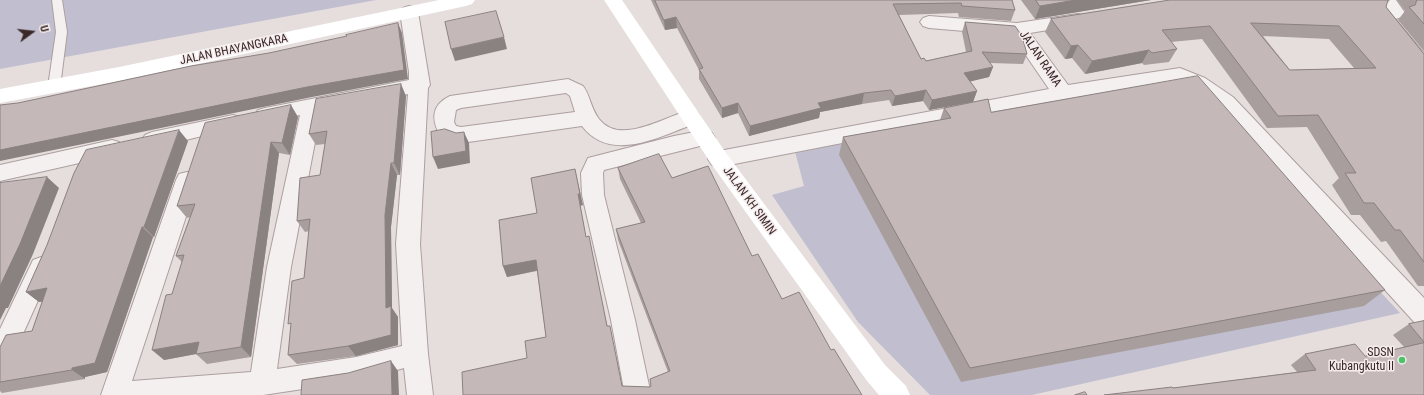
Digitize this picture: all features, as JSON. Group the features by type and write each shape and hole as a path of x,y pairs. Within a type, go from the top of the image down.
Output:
{"street":[{"name":"JALAN BHAYANGKARA","path":"0,96 466,0"},
{"name":"JALAN KH SIMIN","path":"613,0 719,159 876,373 896,395"},
{"path":"1387,0 1396,13 1386,15 1385,19 1424,66"},
{"path":"409,12 420,85 408,244 415,354 420,395"},
{"name":"JALAN RAMA","path":"1063,93 1017,28 1098,16"},
{"path":"929,22 964,26 1017,28"},
{"path":"719,159 1063,93 1180,75 1194,79 1212,90 1226,102 1424,315"},
{"path":"0,173 133,144 198,147 312,105 420,85"},
{"path":"586,118 461,135 448,132 444,122 447,106 457,101 568,86 576,90 580,96 586,118 601,133 614,139 625,140 690,117"},
{"path":"262,383 278,267 312,105"},
{"path":"638,395 623,320 592,195 592,173 596,164 674,144 705,138"},
{"path":"114,395 198,147"},
{"path":"76,176 84,154"},
{"path":"0,357 49,248"},
{"path":"118,395 262,383 356,369 415,354"}],"lane":[{"path":"54,86 60,42 61,11 58,0"}],"shaded area":[{"path":"0,0 376,0 0,69"},
{"path":"1187,83 1400,313 1032,395 930,395 858,322 772,195 804,186 792,140"}],"building":[{"path":"655,0 1012,0 1015,10 962,6 961,3 893,4 921,59 924,58 926,61 972,51 965,22 1015,26 1022,36 1027,54 982,52 993,67 964,73 977,91 932,100 926,90 895,96 891,90 864,93 818,103 821,108 750,126 738,103 722,108 699,69 703,68 676,17 664,20"},
{"path":"1036,0 1076,0 1040,6"},
{"path":"1170,0 1388,0 1386,7 1424,54 1424,262 1400,230 1395,230 1374,203 1364,203 1345,173 1356,173 1318,115 1278,116 1210,26 1162,30 1177,49 1152,53 1149,50 1092,61 1078,45 1071,46 1051,19","holes":["1251,23 1339,26 1376,68 1290,70"]},
{"path":"1417,0 1424,0 1424,24 1409,7 1415,5"},
{"path":"496,11 504,37 451,49 445,22"},
{"path":"398,23 404,70 307,87 0,150 0,105 18,103 191,66 269,53"},
{"path":"1198,76 1385,290 970,368 843,137 951,118 944,108 988,99 991,112"},
{"path":"401,84 394,163 391,163 385,215 386,308 391,306 391,335 348,346 288,355 291,323 288,324 292,281 304,278 310,219 297,221 300,178 320,175 327,131 309,134 316,99"},
{"path":"291,105 282,143 271,142 241,347 196,354 199,342 152,350 166,295 172,294 184,255 176,256 195,204 177,206 205,123"},
{"path":"445,129 456,133 464,132 466,151 433,157 431,132"},
{"path":"179,130 144,227 142,227 95,363 72,368 72,370 0,382 0,347 6,335 32,331 47,288 26,292 47,245 74,173 86,150"},
{"path":"659,154 672,178 708,166 752,256 758,254 782,299 799,292 831,350 834,349 862,395 463,395 462,372 527,358 525,341 546,337 536,260 503,266 499,220 537,213 531,178 575,169 586,237 589,236 607,326 610,326 622,386 650,387 650,379 670,371 616,229 645,222 618,168"},
{"path":"47,177 20,244 0,286 0,183"},
{"path":"1424,321 1424,342 1409,324"},
{"path":"1424,343 1424,395 1104,395 1316,370 1305,354 1355,344 1365,356"},
{"path":"391,361 392,395 301,395 302,380 348,373"},
{"path":"1085,392 1087,395 1075,395"}],"place":[{"name":"SDSN Kubangkutu II","path":"1402,360"}]}
